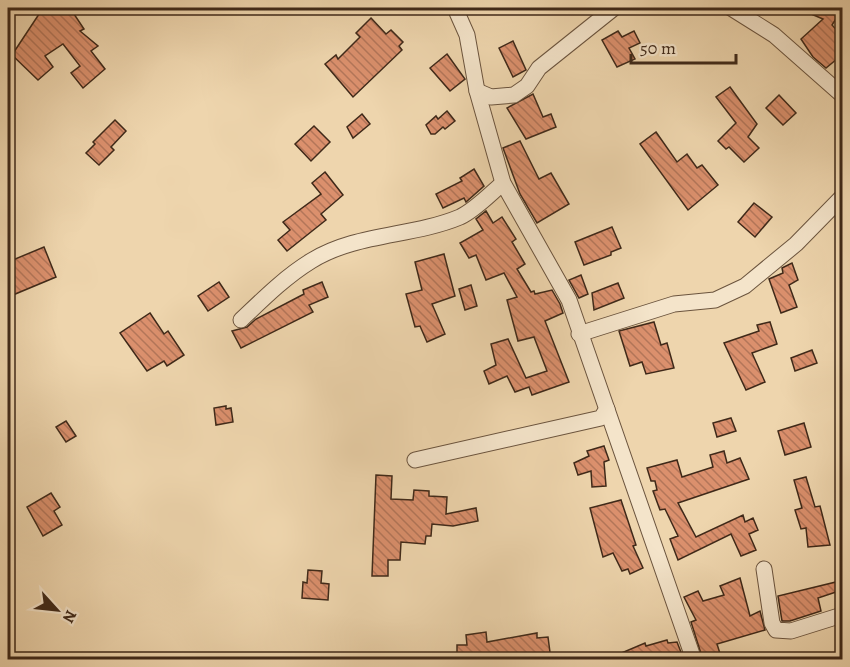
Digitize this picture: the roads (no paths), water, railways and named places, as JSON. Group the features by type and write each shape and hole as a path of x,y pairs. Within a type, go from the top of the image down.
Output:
{"street":[{"path":"455,8 467,35 477,91 503,183 569,300 694,660"},
{"path":"477,91 491,97 514,96 527,86 538,68 614,8"},
{"path":"731,8 774,35 843,95"},
{"path":"241,320 271,291 312,260 370,237 425,227 462,216 503,183"},
{"path":"579,334 674,304 716,300 746,286 796,244 843,197"},
{"path":"416,460 601,418 607,409"},
{"path":"764,569 772,623 776,630 791,631 843,615"}]}
